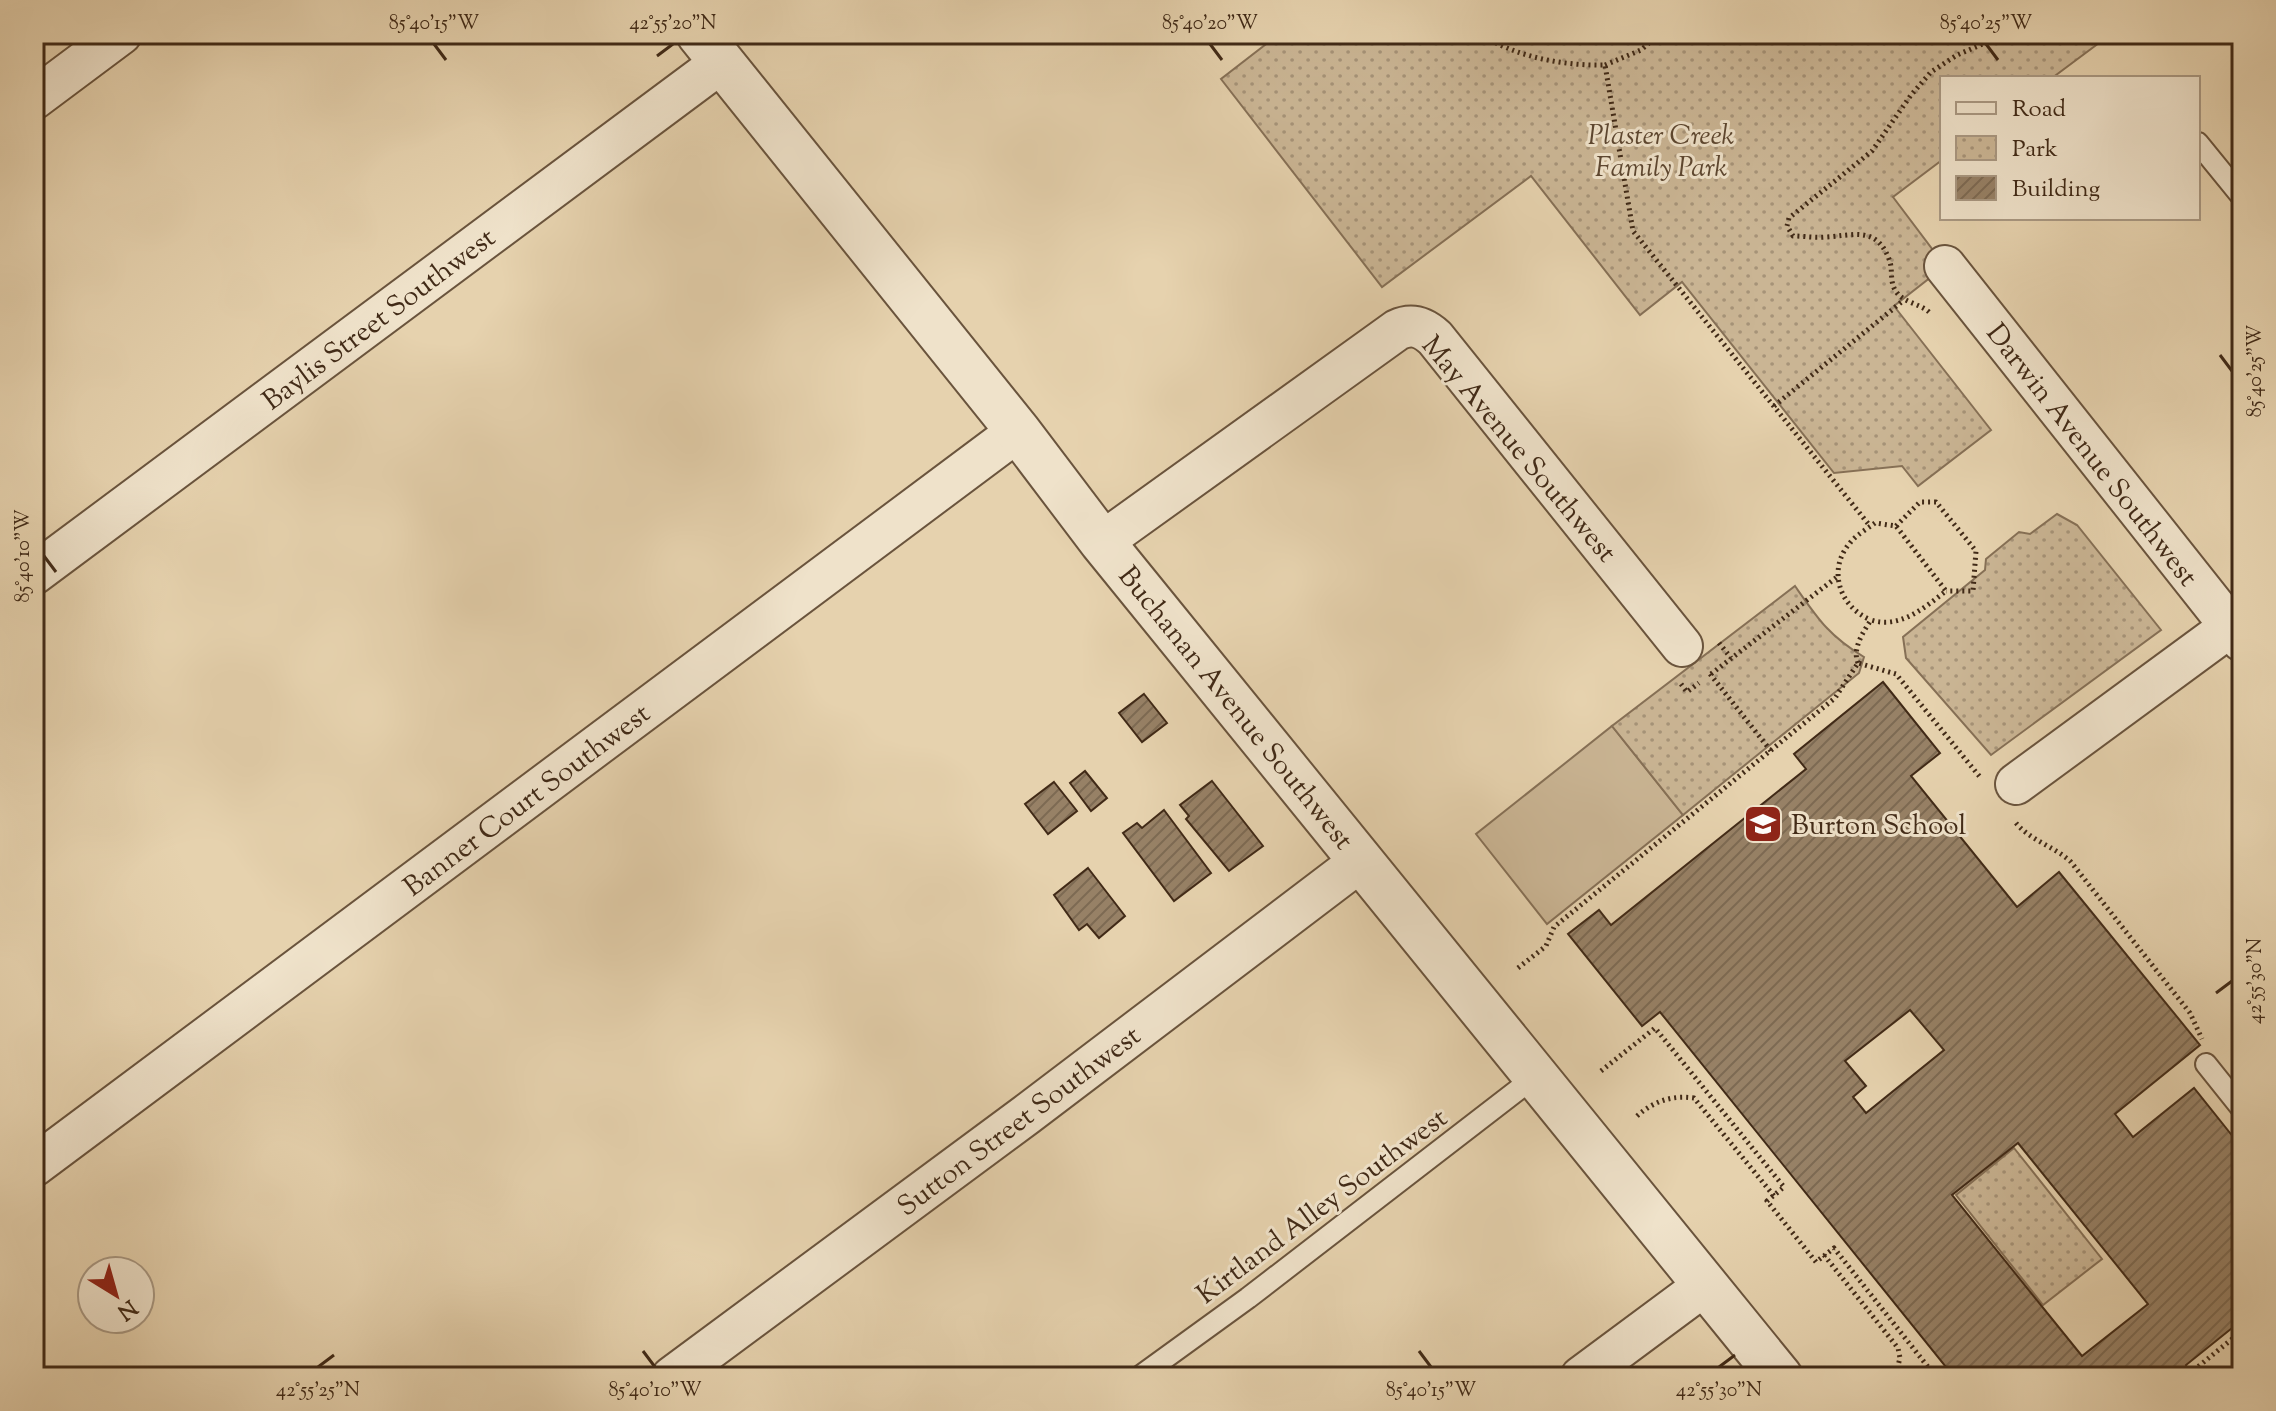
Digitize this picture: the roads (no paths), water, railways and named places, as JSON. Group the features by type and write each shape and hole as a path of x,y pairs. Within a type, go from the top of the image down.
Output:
{"street":[{"path":"34,99 121,34"},
{"name":"Buchanan Avenue Southwest","path":"710,48 1018,431 1102,542 1780,1377"},
{"name":"Baylis Street Southwest","path":"34,574 710,48"},
{"name":"Darwin Avenue Southwest","path":"1945,266 2238,628"},
{"name":"May Avenue Southwest","path":"1102,542 1407,325 1418,327 1435,338 1700,644"},
{"name":"Banner Court Southwest","path":"34,1166 1018,431"},
{"path":"2002,793 2238,628"},
{"name":"Sutton Street Southwest","path":"672,1377 1362,860"},
{"path":"1581,1377 1705,1285"}],"lane":[{"path":"2200,145 2242,197"},
{"path":"2206,1064 2242,1109"},
{"name":"Kirtland Alley Southwest","path":"1139,1377 1248,1298 1536,1076"}],"place":[{"name":"Burton School","path":"1763,824"}],"park label":[{"name":"Plaster Creek Family Park","path":"1661,150"}]}
